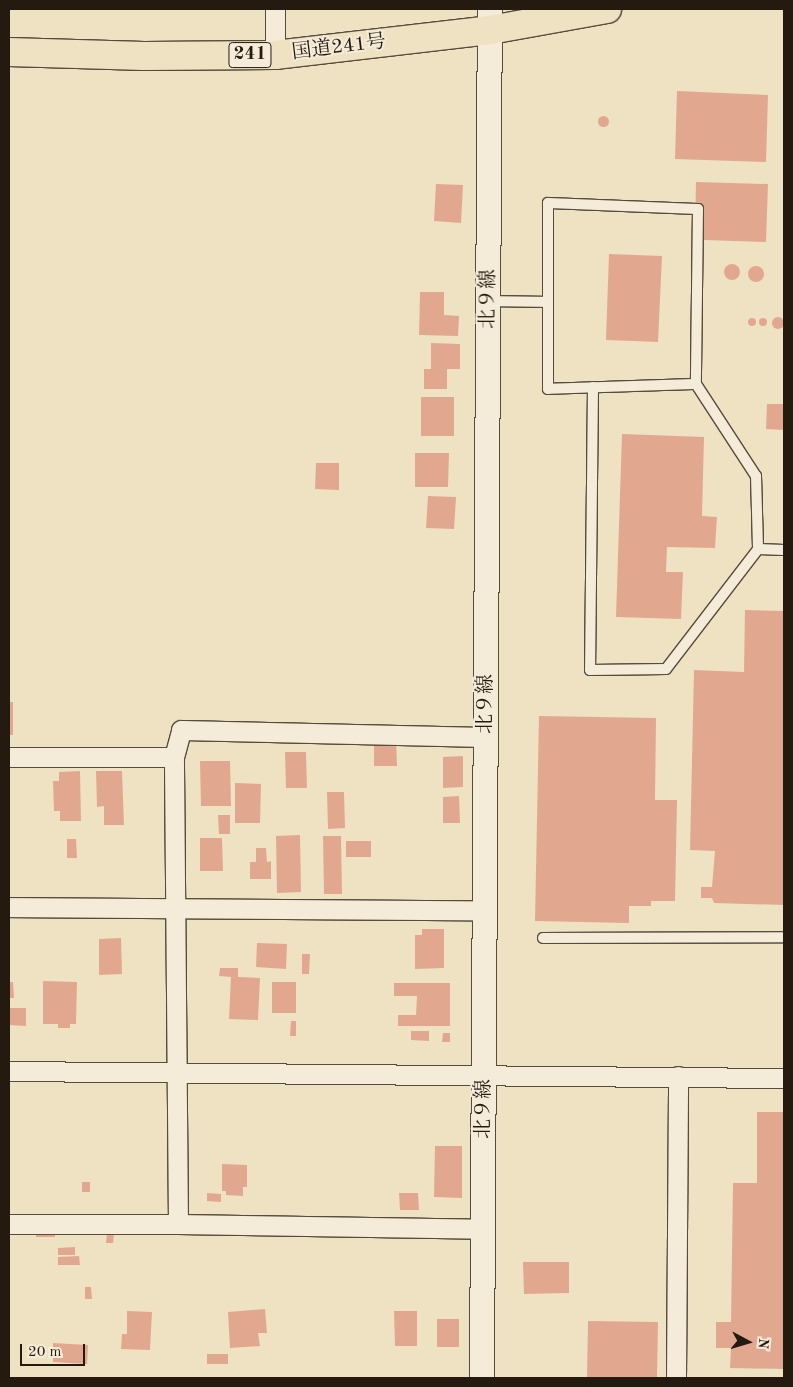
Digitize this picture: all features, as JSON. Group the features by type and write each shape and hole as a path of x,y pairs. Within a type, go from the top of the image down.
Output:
{"highway":[{"name":"国道241号","path":"9,52 144,56 275,55 490,19 607,9"}],"street":[{"path":"275,9 275,55"},
{"name":"北９線","path":"482,1378 490,19"},
{"path":"178,1224 174,757 180,730 486,737"},
{"path":"9,757 174,757"},
{"path":"9,907 485,910"},
{"path":"9,1071 784,1078"},
{"path":"676,1378 678,1076"},
{"path":"9,1224 178,1224 483,1229"}],"lane":[{"path":"593,388 590,670 666,669 758,550 756,476 696,384 698,209 548,202 548,389 696,384"},
{"path":"489,301 548,302"},
{"path":"758,550 784,550"},
{"path":"543,938 784,937"}],"building":[{"path":"677,91 768,95 766,162 675,159"},
{"path":"603,115 609,121 603,127 597,121"},
{"path":"696,182 768,184 766,242 704,240 704,230 695,230"},
{"path":"436,184 463,185 461,223 434,221"},
{"path":"609,254 662,256 658,342 606,340"},
{"path":"732,264 738,266 740,272 738,278 732,280 726,278 724,272 726,266"},
{"path":"756,266 762,268 764,274 762,280 756,282 750,280 748,274 750,268"},
{"path":"420,292 444,292 444,315 459,316 458,336 419,335"},
{"path":"778,317 784,323 778,329 772,323"},
{"path":"752,318 756,322 752,326 748,322"},
{"path":"763,318 767,322 763,326 759,322"},
{"path":"431,343 460,344 460,369 447,369 447,389 424,389 424,369 431,369"},
{"path":"421,397 454,397 454,436 421,436"},
{"path":"767,404 784,404 784,430 766,429"},
{"path":"622,434 704,437 702,516 717,517 715,548 667,547 666,572 683,572 681,619 616,617"},
{"path":"415,453 449,453 448,487 415,487"},
{"path":"316,463 339,463 339,490 315,489"},
{"path":"428,496 456,497 454,529 426,528"},
{"path":"745,610 784,611 784,905 714,903 712,898 701,898 701,887 712,887 715,851 690,850 694,670 744,672"},
{"path":"9,702 13,702 13,735 9,735"},
{"path":"539,716 656,718 655,800 677,800 675,901 651,901 651,906 629,906 629,923 535,921"},
{"path":"396,739 397,766 374,766 374,740"},
{"path":"285,752 306,752 307,788 286,788"},
{"path":"463,756 463,787 443,788 443,757"},
{"path":"200,761 230,761 231,806 201,806"},
{"path":"80,771 81,821 60,821 60,811 54,811 53,781 59,781 59,772"},
{"path":"96,771 122,771 124,825 104,825 104,806 97,807"},
{"path":"235,783 261,784 260,823 235,823"},
{"path":"327,792 344,792 345,828 328,829"},
{"path":"459,796 460,823 443,823 443,797"},
{"path":"218,815 230,815 230,834 219,834"},
{"path":"300,835 301,892 277,893 276,836"},
{"path":"323,836 341,836 342,894 324,894"},
{"path":"200,838 222,838 223,871 200,871"},
{"path":"67,839 76,839 77,858 67,858"},
{"path":"346,841 371,841 371,857 346,857"},
{"path":"256,848 266,848 267,862 271,861 271,879 250,879 250,862 256,862"},
{"path":"422,929 444,929 444,968 415,969 415,935 422,935"},
{"path":"121,938 122,974 99,975 99,939"},
{"path":"257,943 287,944 286,969 256,967"},
{"path":"302,954 310,954 309,974 302,974"},
{"path":"220,968 238,968 238,977 260,978 258,1020 229,1019 231,977 219,976"},
{"path":"43,981 77,982 76,1024 70,1024 70,1028 58,1028 58,1024 43,1024"},
{"path":"9,982 13,982 14,998 9,998"},
{"path":"272,982 296,982 296,1013 272,1013"},
{"path":"394,983 450,983 450,1026 398,1026 398,1015 416,1015 417,996 394,996"},
{"path":"9,1008 26,1008 26,1026 9,1025"},
{"path":"291,1021 296,1021 296,1036 290,1036"},
{"path":"411,1031 429,1031 429,1041 411,1040"},
{"path":"443,1033 450,1033 450,1042 442,1042"},
{"path":"757,1112 784,1112 784,1369 730,1368 731,1348 716,1348 716,1322 731,1322 733,1183 757,1183"},
{"path":"435,1146 462,1146 462,1198 434,1197"},
{"path":"222,1164 247,1165 247,1187 243,1187 243,1196 226,1195 226,1191 222,1191"},
{"path":"82,1182 90,1182 90,1192 82,1192"},
{"path":"207,1193 221,1194 221,1202 207,1201"},
{"path":"399,1193 418,1193 419,1210 400,1210"},
{"path":"36,1228 55,1228 55,1237 36,1237"},
{"path":"107,1233 114,1233 113,1243 106,1243"},
{"path":"75,1247 75,1255 58,1255 58,1248"},
{"path":"79,1256 80,1265 58,1265 58,1257"},
{"path":"523,1262 569,1262 569,1293 524,1294"},
{"path":"85,1287 91,1287 92,1299 85,1299"},
{"path":"265,1309 267,1333 258,1333 260,1346 230,1348 228,1312"},
{"path":"127,1311 152,1312 150,1350 121,1349 122,1334 127,1334"},
{"path":"394,1311 417,1311 417,1346 395,1346"},
{"path":"437,1319 459,1319 459,1347 437,1347"},
{"path":"588,1321 658,1322 657,1378 587,1378"},
{"path":"53,1343 88,1345 87,1364 53,1362"},
{"path":"207,1354 228,1354 228,1364 207,1364"}]}
